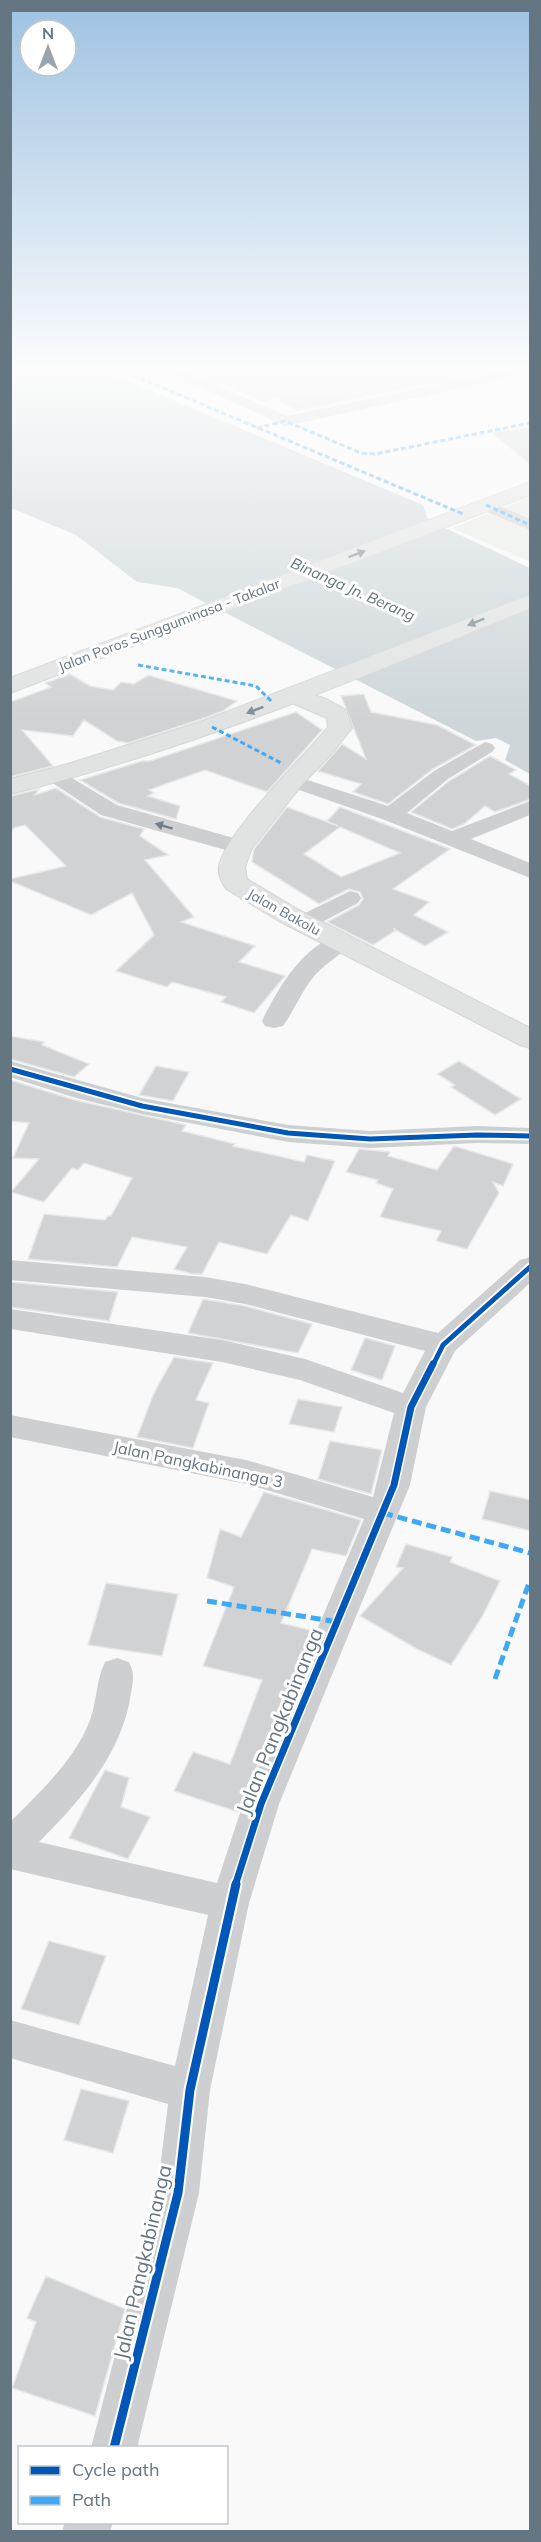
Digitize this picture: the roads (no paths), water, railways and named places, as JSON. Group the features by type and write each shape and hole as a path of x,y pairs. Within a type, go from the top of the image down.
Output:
{"main road":[{"name":"Jalan Poros Sungguminasa - Takalar","path":"10,686 531,488"},
{"path":"10,787 149,750 531,601"},
{"name":"Jalan Bakolu","path":"302,692 331,710 340,720 336,735 232,845 235,883 248,893 303,923 333,947 531,1039"}],"street":[{"path":"486,505 531,525"},
{"path":"390,814 441,775 485,748"},
{"path":"55,776 109,810 232,845"},
{"path":"292,781 390,814 531,871"},
{"path":"453,839 531,807"},
{"path":"303,923 350,898"},
{"path":"274,1021 295,983 333,947"},
{"path":"10,1069 78,1090 245,1128 320,1138 372,1140 471,1133 531,1136"},
{"name":"Jalan Pangkabinanga","path":"115,2446 178,2193 190,2090 230,1903 261,1804 394,1485 411,1407 443,1345 531,1267"},
{"path":"10,1270 205,1287 245,1294 443,1345"},
{"path":"10,1319 222,1351 305,1370 411,1407"},
{"name":"Jalan Pangkabinanga 3","path":"10,1426 252,1473 344,1499 383,1513"},
{"path":"10,1847 65,1792 89,1759 108,1721 117,1672"},
{"path":"10,1852 230,1903"},
{"path":"10,2039 190,2090"}],"water":[{"name":"Binanga Jn. Berang","path":"11,485 374,485 423,505 428,520 530,568 530,774 505,760 510,745 496,738 476,741 177,588 137,582 76,535 11,508"}]}
